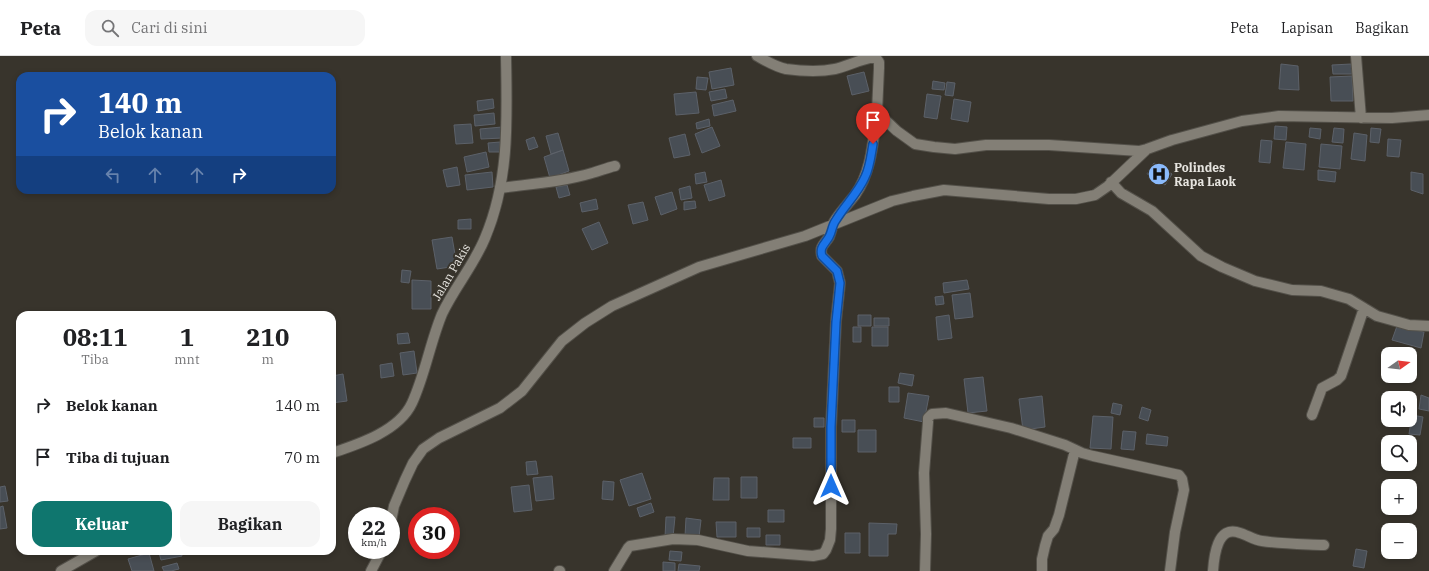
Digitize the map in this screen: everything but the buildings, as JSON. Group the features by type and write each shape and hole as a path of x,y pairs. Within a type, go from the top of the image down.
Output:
{"street":[{"name":"Jalan Pakis","path":"336,452 359,444 381,433 402,416 412,404 440,320 455,289 485,238 500,188 506,152 506,56"},
{"path":"614,571 630,546 673,539 698,540 748,551 802,556 822,554 826,550 830,540 831,427 836,322 840,283 837,271 823,258 821,252 822,245 829,238 833,225 844,208 856,194 866,176 871,157 877,112 879,62 872,56 847,66 821,71 785,68 757,56"},
{"path":"1356,56 1361,118"},
{"path":"877,112 897,131 915,144 934,147 955,149 986,145 1025,145 1088,147 1139,151 1146,150 1172,140 1242,121 1278,116 1392,118 1429,115"},
{"path":"394,507 413,463 423,449 439,438 500,408 522,390 562,341 585,323 612,306 699,268 805,236 892,201 913,196 944,190 1049,199 1076,199 1095,195 1103,190 1146,150"},
{"path":"500,188 592,173 615,166"},
{"path":"1111,182 1121,194 1152,210 1201,256 1222,267 1255,281 1292,290 1321,291 1350,299 1377,316 1409,325 1429,326"},
{"path":"1312,415 1322,388 1337,380 1341,376 1364,308"},
{"path":"925,571 926,534 924,473 926,438 930,416 932,414 940,413 946,413 1010,428 1065,445 1093,456 1175,474 1181,477 1184,490 1175,532 1170,571"},
{"path":"1042,571 1042,559 1045,546 1048,536 1054,529 1059,515 1075,450"},
{"path":"1213,571 1218,542 1226,533 1233,531 1261,541 1324,545"},
{"path":"61,571 89,555"},
{"path":"372,571 378,559"}],"place":[{"name":"Polindes Rapa Laok","path":"1159,174"}],"route":[{"path":"831,486 831,427 836,322 840,283 837,271 822,256 821,249 822,245 829,238 835,221 856,194 866,176 873,144"}]}
